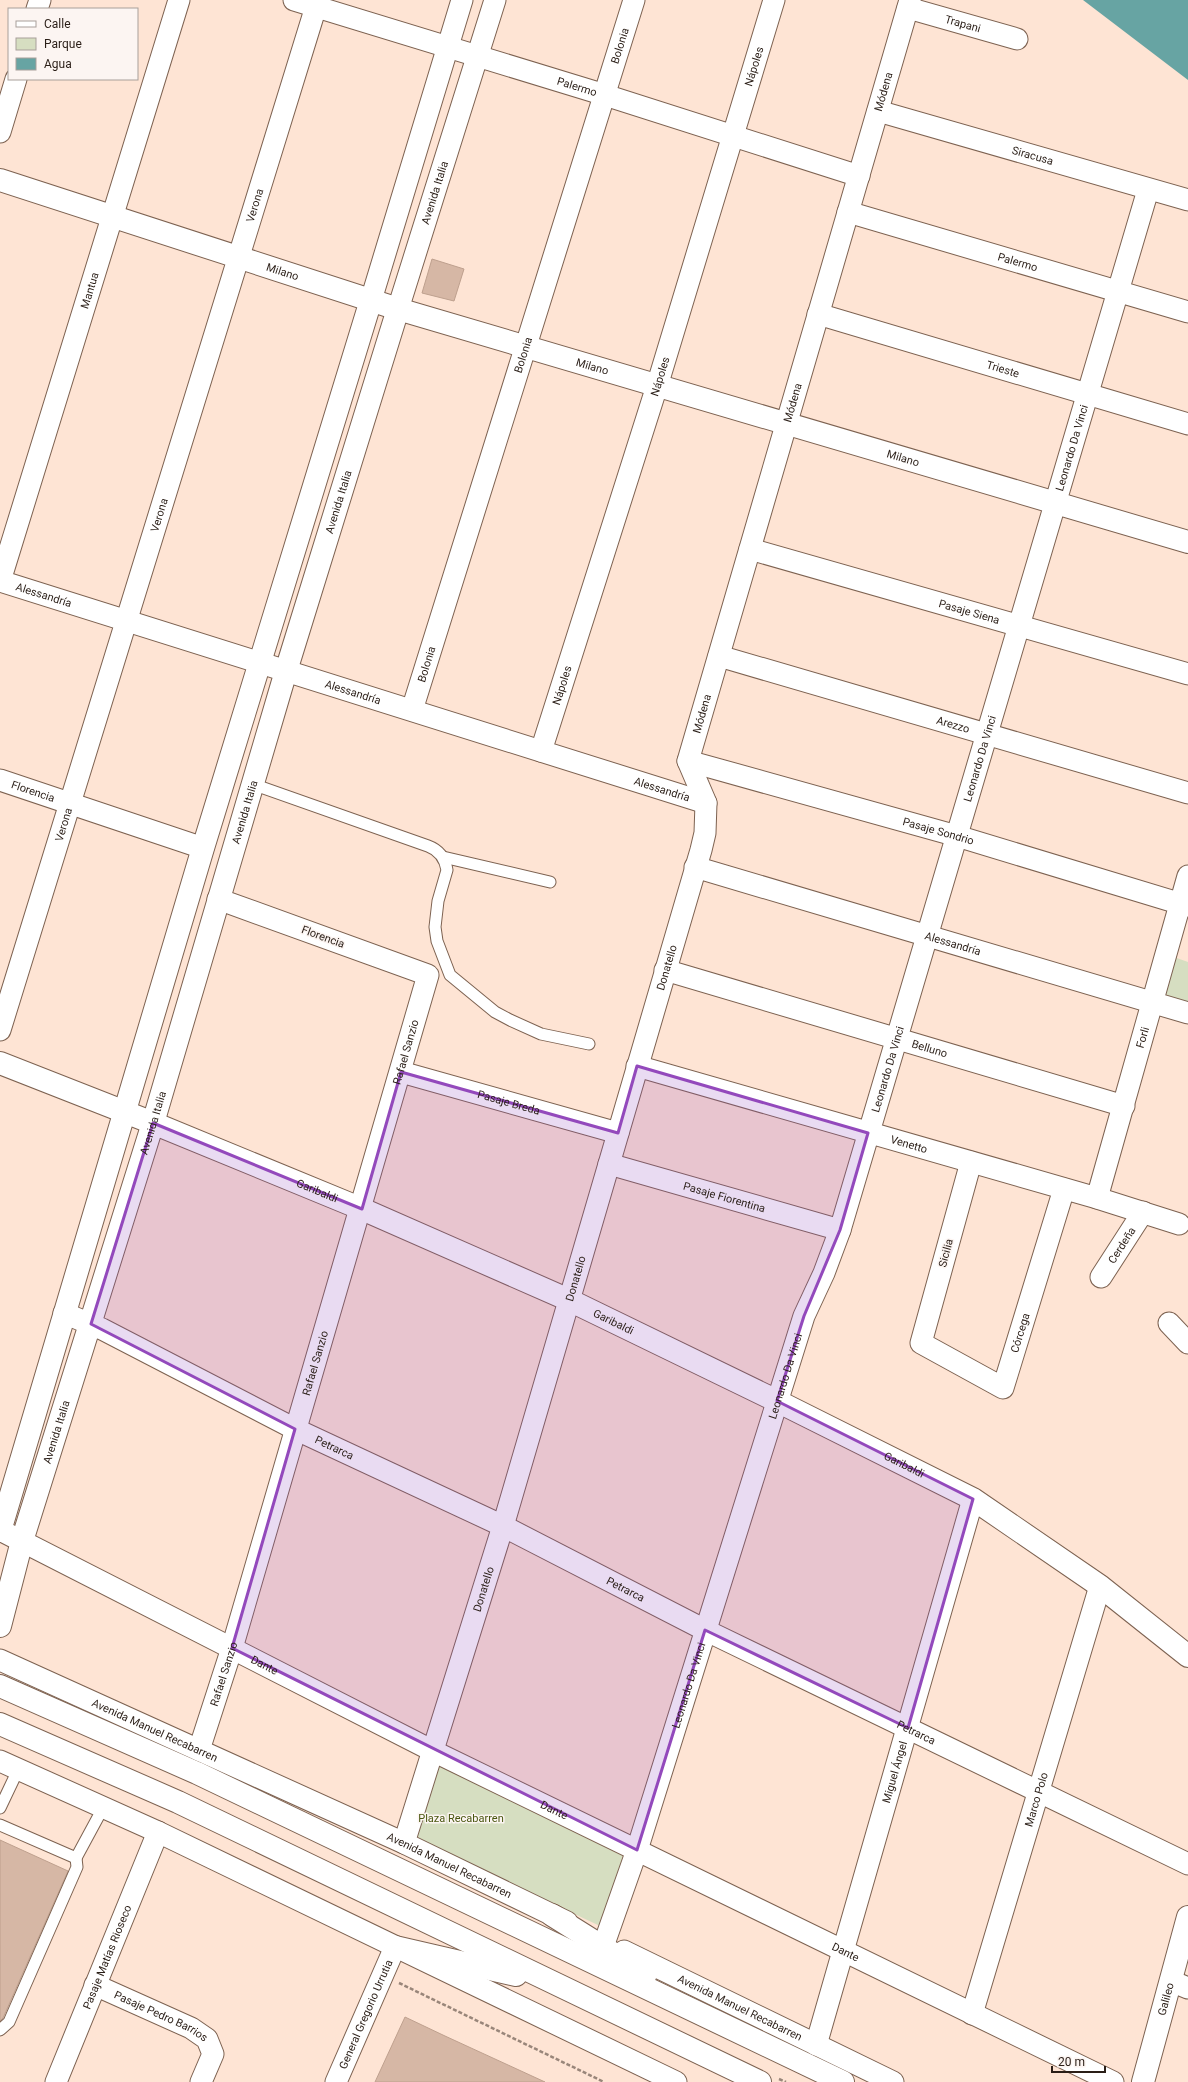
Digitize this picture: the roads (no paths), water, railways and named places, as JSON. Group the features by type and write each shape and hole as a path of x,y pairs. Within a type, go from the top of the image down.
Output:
{"street":[{"name":"Mantua","path":"0,581 178,0"},
{"name":"Palermo","path":"294,0 317,4 448,47 605,95 732,137 859,176"},
{"path":"0,1530 203,848 462,0"},
{"name":"Avenida Italia","path":"0,1626 22,1540 153,1123 286,671 495,0"},
{"name":"Bolonia","path":"412,710 527,347 634,0"},
{"name":"Nápoles","path":"540,750 657,386 774,0"},
{"name":"Verona","path":"0,1030 317,4"},
{"name":"Trapani","path":"909,4 1017,39"},
{"name":"Módena","path":"688,761 909,4"},
{"path":"0,132 16,80"},
{"name":"Siracusa","path":"878,111 1148,190 1188,200"},
{"name":"Milano","path":"0,180 398,309 1188,542"},
{"name":"Leonardo Da Vinci","path":"605,1941 637,1850 804,1316 824,1273 840,1230 1148,190"},
{"name":"Palermo","path":"848,212 1188,312"},
{"name":"Trieste","path":"818,314 1188,424"},
{"name":"Pasaje Siena","path":"750,549 1188,674"},
{"name":"Alessandría","path":"0,581 706,802"},
{"name":"Arezzo","path":"719,656 1188,792"},
{"path":"688,761 706,802"},
{"name":"Pasaje Sondrio","path":"688,761 956,836 1184,904"},
{"name":"Florencia","path":"0,780 203,848"},
{"name":"Donatello","path":"433,1751 503,1526 705,833 706,802"},
{"name":"Alessandría","path":"695,867 1188,1014"},
{"name":"Forli","path":"1097,1198 1152,1003 1184,904 1188,876"},
{"name":"Florencia","path":"218,900 428,975"},
{"name":"Belluno","path":"665,970 896,1040 1124,1106"},
{"name":"Rafael Sanzio","path":"199,1750 232,1648 295,1429 362,1209 428,975"},
{"name":"Garibaldi","path":"0,1063 153,1123 362,1209 569,1300 777,1401 973,1499 1100,1586 1188,1656"},
{"name":"Venetto","path":"637,1066 1097,1198 1179,1224"},
{"name":"Pasaje Breda","path":"401,1072 618,1133"},
{"name":"Sicilia","path":"921,1344 970,1162"},
{"name":"Pasaje Fiorentina","path":"609,1164 840,1230"},
{"name":"Córcega","path":"921,1344 1003,1388 1064,1189"},
{"name":"Cerdeña","path":"1102,1277 1143,1212"},
{"name":"Petrarca","path":"64,1313 91,1324 295,1429 503,1526 705,1630 1188,1864"},
{"path":"1169,1323 1188,1343"},
{"name":"Miguel Ángel","path":"816,2045 973,1499"},
{"name":"Dante","path":"0,1530 433,1751 1112,2082"},
{"name":"Marco Polo","path":"972,2014 1100,1586"},
{"name":"Avenida Manuel Recabarren","path":"0,1660 404,1843 893,2082"},
{"name":"Avenida Manuel Recabarren","path":"0,1686 197,1773 843,2082"},
{"path":"0,1724 178,1802 760,2082"},
{"path":"404,1843 433,1751"},
{"path":"9,1765 158,1832 676,2082"},
{"name":"Pasaje Matías Rioseco","path":"56,2082 158,1832"},
{"path":"552,1915 729,2028"},
{"name":"Galileo","path":"1143,2082 1179,1984 1188,1917"},
{"path":"394,1947 556,1985"},
{"name":"General Gregorio Urrutia","path":"336,2082 394,1947"},
{"name":"Pasaje Pedro Barrios","path":"95,1985 191,2028 207,2040 213,2054 201,2082"}],"lane":[{"path":"252,784 428,846 439,852 443,857 447,870 438,901 436,927 437,941 450,975 495,1012 510,1020 542,1034 589,1044"},
{"path":"443,857 550,882"},
{"path":"0,1808 9,1765"},
{"path":"0,2030 9,2022 77,1867 76,1858 103,1808"},
{"path":"0,1824 76,1858"}],"water":[{"path":"1083,0 1188,0 1188,80"}],"park label":[{"name":"Plaza Recabarren","path":"461,1818"}]}
